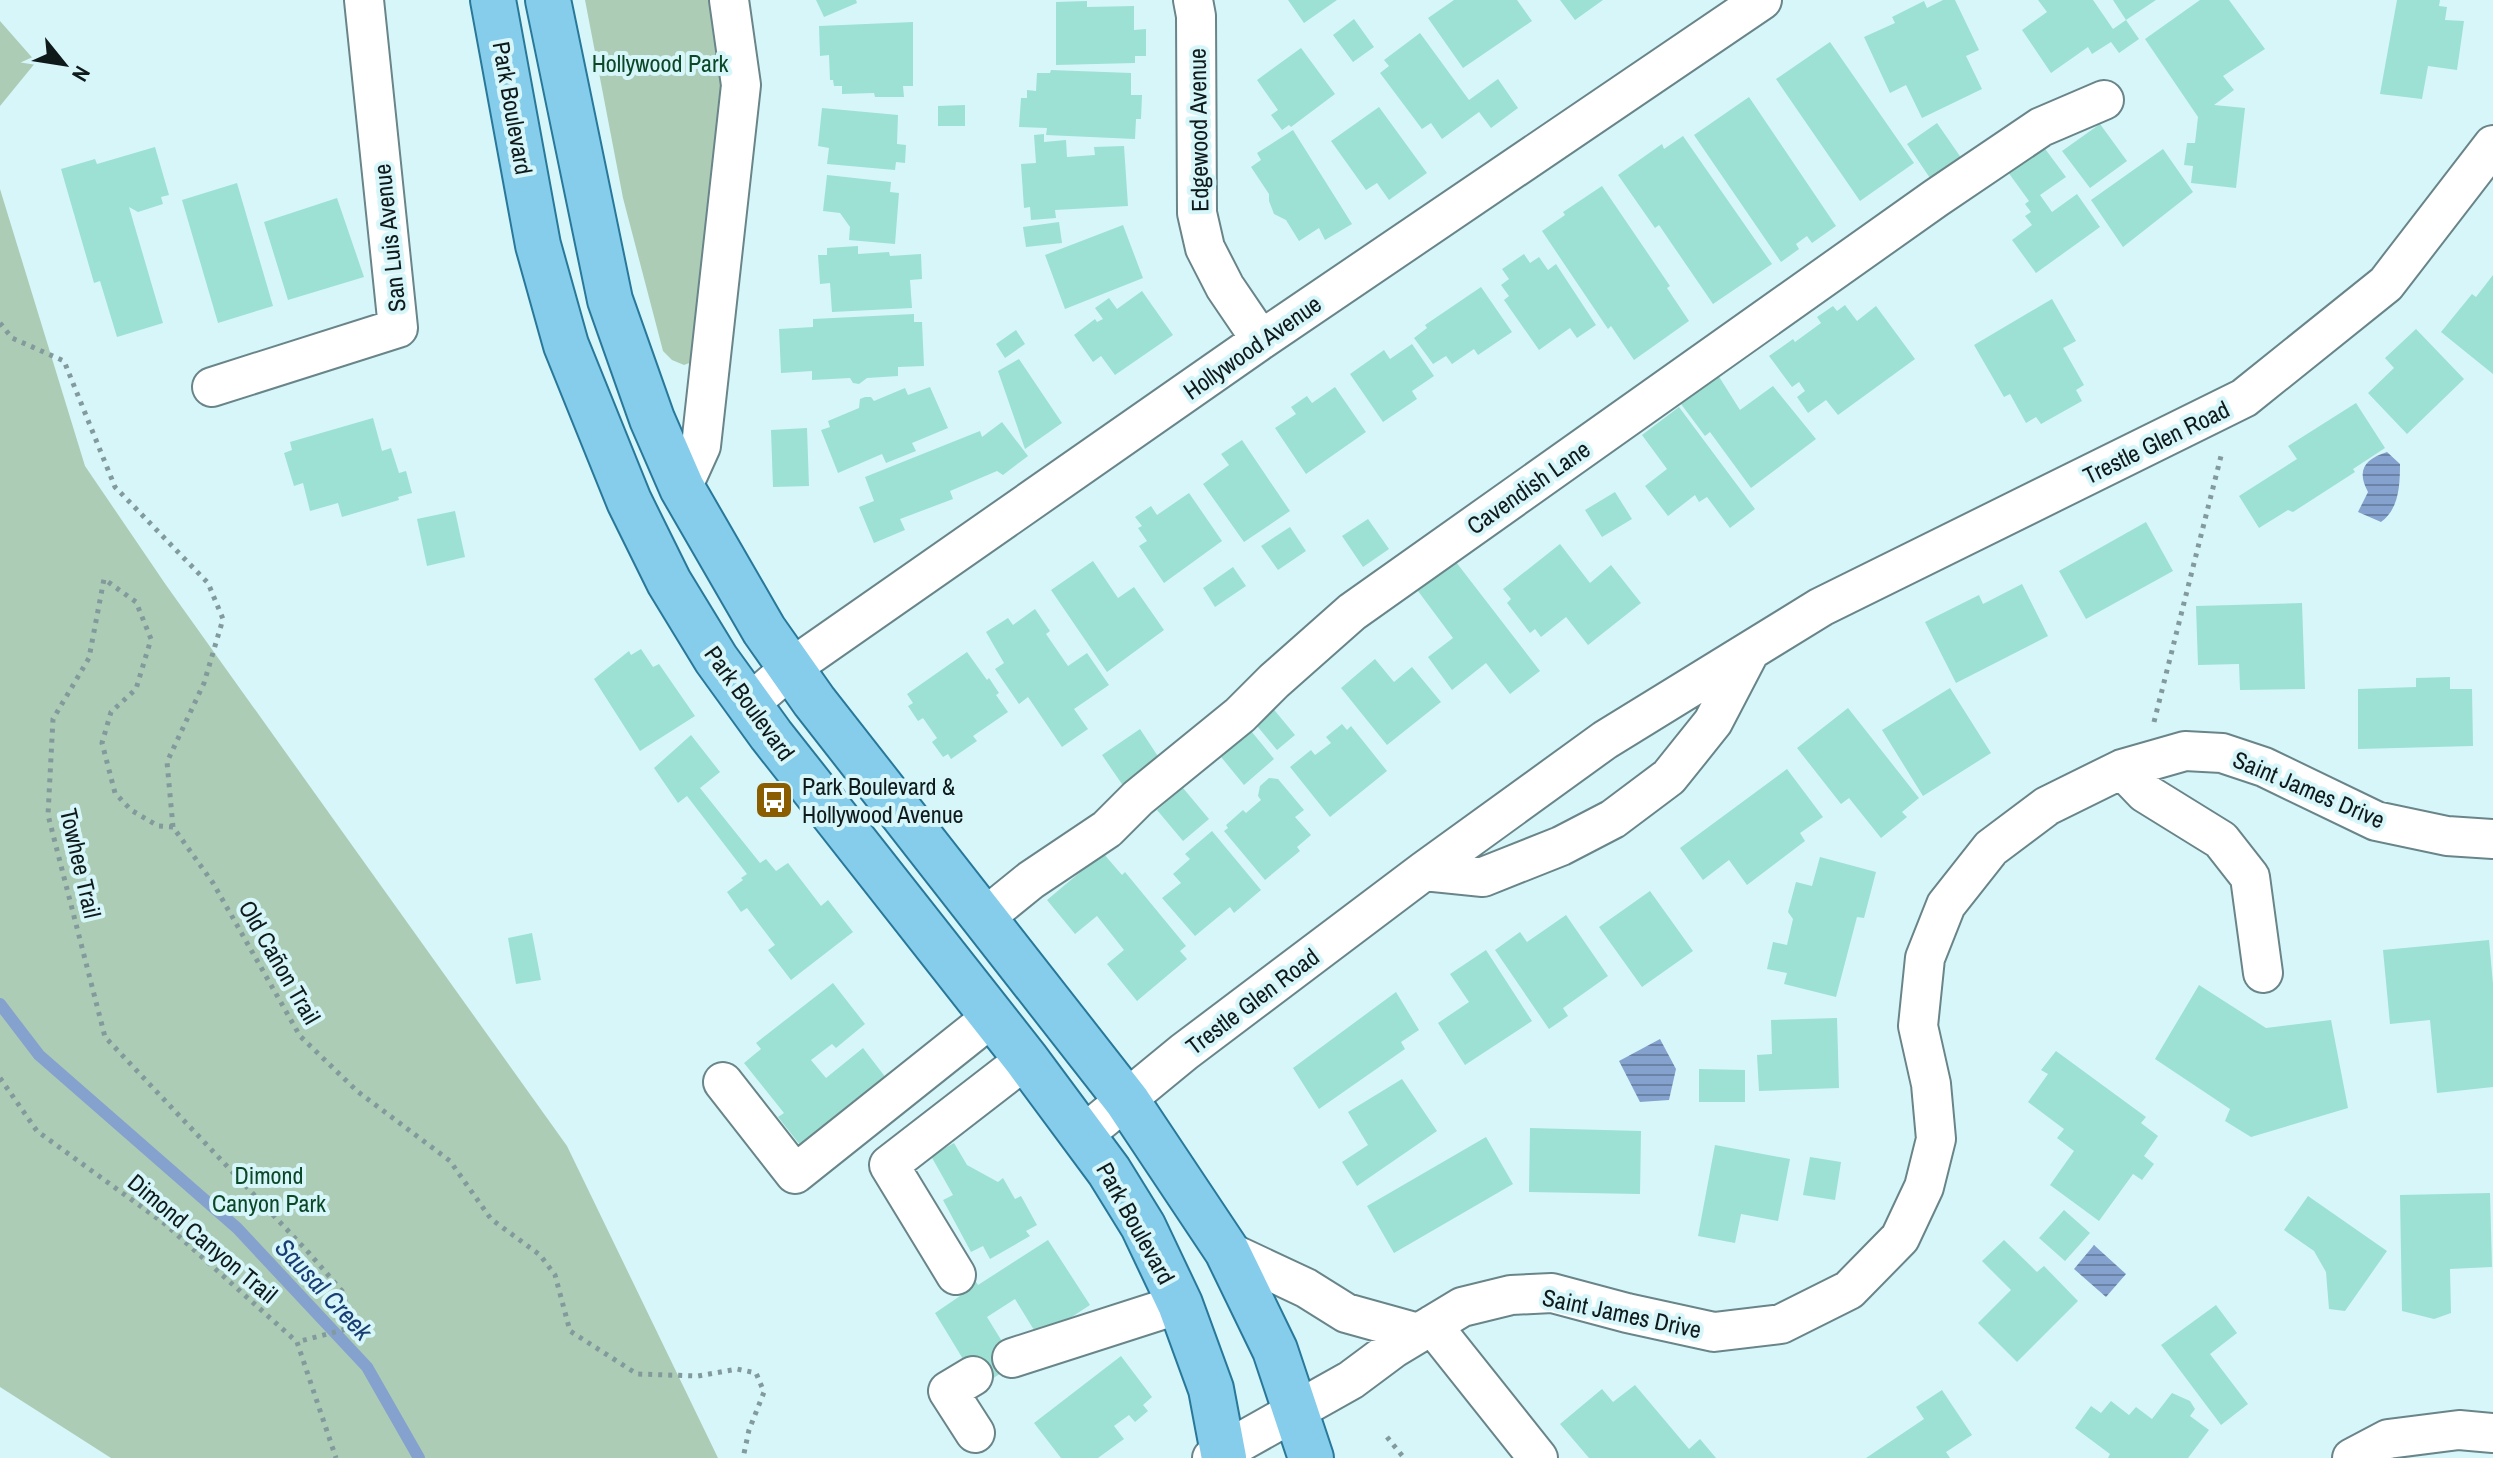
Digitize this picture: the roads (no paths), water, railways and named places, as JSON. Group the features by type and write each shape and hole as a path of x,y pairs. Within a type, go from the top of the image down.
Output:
{"main road":[{"name":"Park Boulevard","path":"493,0 538,245 566,345 629,501 669,582 716,659 749,704 1026,1059 1109,1171 1143,1226 1180,1304 1211,1389 1219,1456"},
{"path":"548,0 610,300 652,419 682,488 764,630 791,668 1127,1101 1227,1251 1275,1350 1311,1458"}],"street":[{"name":"San Luis Avenue","path":"212,387 398,328 364,0"},
{"path":"682,488 701,446 741,85 733,11 729,0"},
{"name":"Edgewood Avenue","path":"1193,0 1196,16 1197,213 1205,248 1225,287 1261,340"},
{"name":"Hollywood Avenue","path":"749,704 791,668 1261,340 1762,0"},
{"name":"Cavendish Lane","path":"984,918 1031,880 1107,829 1138,798 1240,715 1352,612 1975,171 2041,127 2104,100"},
{"name":"Trestle Glen Road","path":"1083,1135 1184,1052 1424,871 1605,740 1821,607 2234,405 2386,284 2493,145"},
{"path":"1424,871 1483,877 1561,846 1613,819 1669,777 1713,722 1750,651"},
{"name":"Saint James Drive","path":"1219,1456 1351,1380 1394,1348 1462,1307 1511,1295 1552,1293 1714,1332 1781,1324 1849,1290 1900,1238 1924,1187 1936,1139 1931,1084 1918,1026 1925,958 1946,905 1991,848 2047,806 2133,765 2185,751 2222,753 2264,767 2376,821 2447,836 2493,839"},
{"path":"2133,765 2145,793 2221,840 2250,877 2263,973"},
{"path":"723,1082 795,1174 992,1017"},
{"path":"956,1275 889,1165 1026,1059"},
{"path":"1227,1251 1306,1288 1346,1313 1425,1329 1538,1458"},
{"path":"1012,1358 1180,1304"},
{"path":"973,1376 948,1391 975,1433"},
{"path":"2352,1458 2388,1439 2459,1430 2493,1433"}],"water":[{"path":"2387,452 2400,464 2400,480 2392,510 2381,522 2358,512 2368,492 2363,477 2365,466 2373,458"},
{"path":"1660,1039 1676,1069 1669,1100 1640,1102 1619,1061"},
{"path":"2094,1245 2126,1274 2106,1297 2074,1269"}],"waterway":[{"name":"Sausal Creek","path":"0,1004 39,1055 237,1228 367,1367 419,1458"}],"place":[{"name":"Park Boulevard & Hollywood Avenue","path":"774,800"}],"park label":[{"name":"Hollywood Park","path":"660,63"},
{"name":"Dimond Canyon Park","path":"269,1189"}]}
